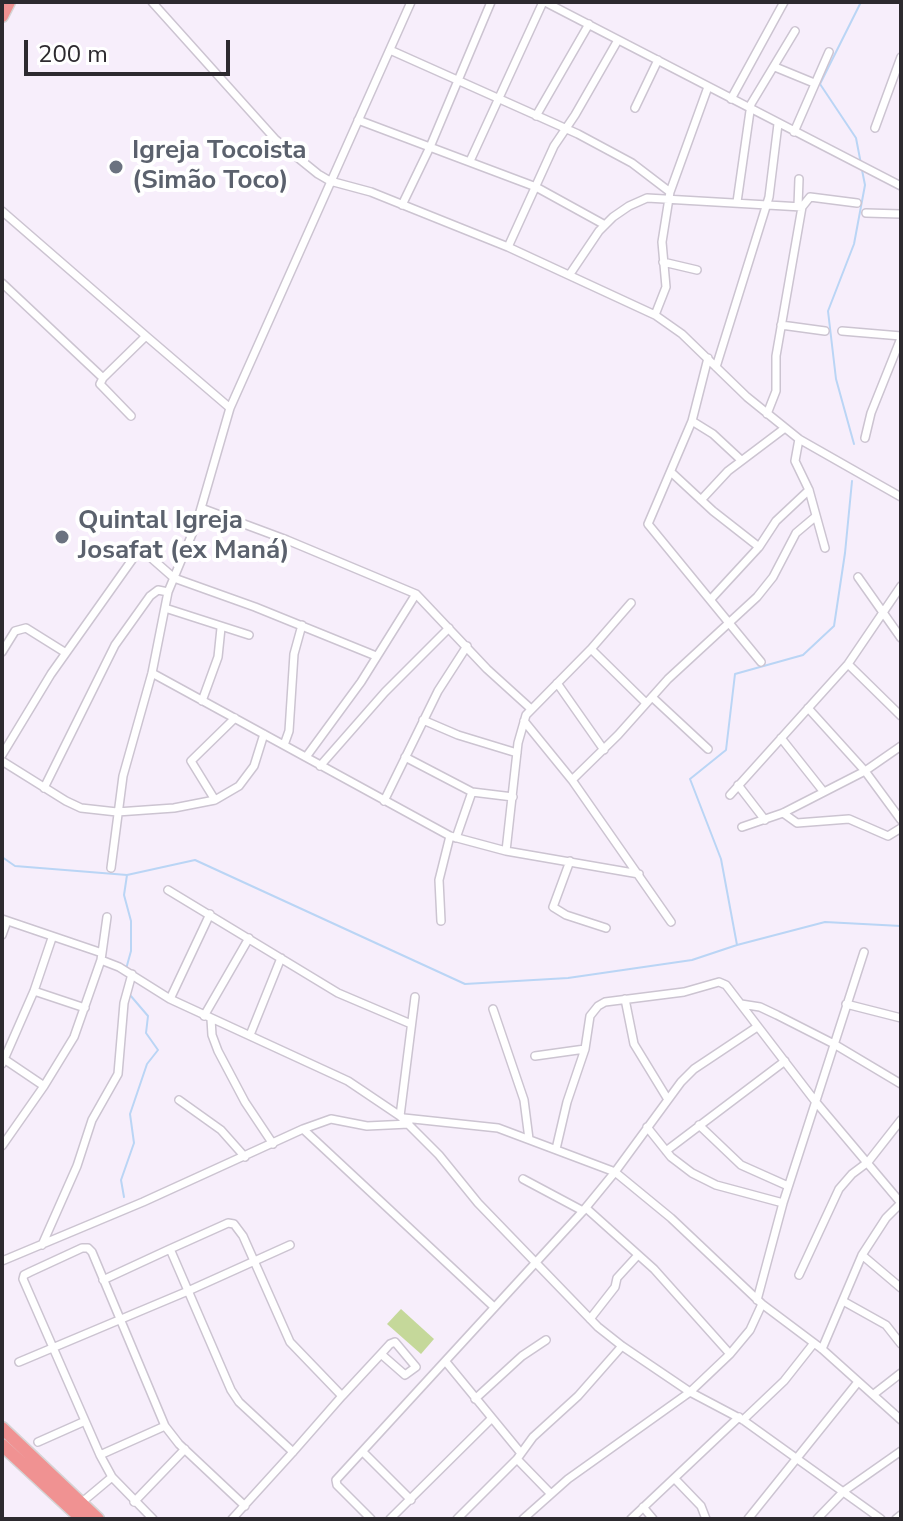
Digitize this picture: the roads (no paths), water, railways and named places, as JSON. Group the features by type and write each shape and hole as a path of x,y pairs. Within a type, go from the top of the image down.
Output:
{"highway":[{"path":"2,16 9,2"},
{"path":"2,1428 76,1513"},
{"path":"2,1445 76,1513 98,1519"}],"street":[{"path":"152,2 276,140 330,181 371,192 508,247 655,315 799,439 901,496"},
{"path":"111,868 126,763 152,673 168,592 201,508 230,408 411,2"},
{"path":"402,205 491,2"},
{"path":"470,161 544,2 901,186"},
{"path":"731,99 784,2"},
{"path":"536,116 589,24"},
{"path":"737,202 747,144 749,109 795,31"},
{"path":"508,247 564,128 575,115 618,40"},
{"path":"390,50 625,158 669,195"},
{"path":"794,132 829,52"},
{"path":"875,128 901,57"},
{"path":"635,108 658,60"},
{"path":"775,67 814,83"},
{"path":"655,315 666,287 662,235 669,195 708,87"},
{"path":"358,120 536,187 605,225"},
{"path":"716,367 769,197 778,124"},
{"path":"767,414 776,391 776,356 800,206 799,179"},
{"path":"570,274 605,225 639,200 669,195 800,206 810,197 857,203"},
{"path":"2,211 230,408"},
{"path":"866,213 901,214"},
{"path":"663,262 697,270"},
{"path":"2,283 103,378"},
{"path":"781,325 825,331"},
{"path":"842,331 901,337 871,413 865,438"},
{"path":"131,416 101,386 103,378 146,336"},
{"path":"708,358 692,421 648,524 761,662"},
{"path":"692,421 713,434 741,460"},
{"path":"701,500 741,460 785,428"},
{"path":"799,439 795,461 809,490 825,548"},
{"path":"671,472 759,547"},
{"path":"711,599 759,547 776,521 809,490"},
{"path":"201,508 416,594 487,669 530,708"},
{"path":"572,780 649,700 765,588 796,533 815,517"},
{"path":"264,734 248,776 227,795 187,806 117,812 81,808 44,788 2,758 66,653 139,550 174,578 376,656"},
{"path":"858,577 901,638"},
{"path":"730,795 848,664 901,586"},
{"path":"44,788 115,645 150,596 158,590 168,592"},
{"path":"306,757 361,682 416,594"},
{"path":"506,851 517,753 530,708 591,649 631,603"},
{"path":"165,608 249,635"},
{"path":"284,745 289,731 294,654 302,625"},
{"path":"2,652 15,631 26,628 66,653"},
{"path":"202,701 218,657 221,628"},
{"path":"320,766 385,692 449,628"},
{"path":"384,801 423,720 467,646"},
{"path":"591,649 708,749"},
{"path":"848,664 901,716"},
{"path":"152,673 453,837 506,851 639,874"},
{"path":"557,683 604,750"},
{"path":"808,708 865,771 900,817"},
{"path":"215,800 191,761 235,718"},
{"path":"423,720 458,735 517,753"},
{"path":"524,721 572,780 671,922"},
{"path":"781,738 823,791"},
{"path":"742,827 783,813 865,771 901,746"},
{"path":"405,757 472,792 513,797"},
{"path":"738,785 765,820"},
{"path":"441,921 439,880 472,792"},
{"path":"783,813 797,823 856,820 888,836 901,828"},
{"path":"570,861 553,907 566,915 606,928"},
{"path":"168,890 352,1000 411,1024"},
{"path":"170,999 210,914"},
{"path":"2,1146 74,1037 101,956 107,917"},
{"path":"2,935 4,920 101,956 170,999 348,1081 404,1119 536,1264 590,1319 622,1346 690,1392 741,1419 881,1519"},
{"path":"44,1086 3,1060 34,991 52,938"},
{"path":"249,938 208,1018 218,1051 245,1102 273,1144"},
{"path":"523,1519 568,1479 690,1392 750,1330 760,1302 788,1186 864,952"},
{"path":"250,1035 281,958"},
{"path":"42,1245 73,1177 92,1120 118,1074 124,1003 132,974"},
{"path":"556,1149 594,1010 605,1002 684,992 719,982 726,985 815,1101 901,1203 886,1218 862,1255 822,1349"},
{"path":"34,991 85,1008"},
{"path":"404,1119 415,997"},
{"path":"625,999 634,1044 667,1098"},
{"path":"741,1004 764,1009 834,1044 901,1084"},
{"path":"846,1004 901,1018"},
{"path":"493,1009 524,1100 529,1139"},
{"path":"371,1519 336,1483 585,1210 667,1098 694,1069 757,1027"},
{"path":"535,1056 585,1049"},
{"path":"666,1151 785,1061"},
{"path":"179,1100 221,1130 245,1157"},
{"path":"2,1261 331,1119 367,1126 404,1119 495,1127 615,1172 671,1218 760,1302 822,1349 901,1420"},
{"path":"799,1275 839,1189 868,1162 901,1120"},
{"path":"699,1125 741,1165 788,1186"},
{"path":"647,1127 684,1168 708,1182 783,1203"},
{"path":"303,1129 494,1307"},
{"path":"523,1179 585,1210 638,1255 730,1354"},
{"path":"103,1280 228,1223 234,1224 240,1229 290,1342 342,1396"},
{"path":"19,1362 290,1245"},
{"path":"153,1519 112,1477 100,1455 23,1279 24,1275 82,1248 92,1252 165,1426 245,1506"},
{"path":"170,1249 234,1396 293,1452"},
{"path":"590,1319 615,1287 617,1278 638,1255"},
{"path":"862,1255 901,1288"},
{"path":"843,1301 886,1325 901,1344"},
{"path":"475,1399 522,1356 546,1340"},
{"path":"232,1519 342,1396 381,1354 395,1342 416,1367 405,1375 381,1354"},
{"path":"631,1519 784,1381 814,1343"},
{"path":"457,1519 578,1396 622,1346"},
{"path":"446,1362 551,1494"},
{"path":"874,1394 901,1373"},
{"path":"748,1519 858,1382"},
{"path":"390,1519 491,1419"},
{"path":"38,1442 83,1422"},
{"path":"100,1455 165,1426"},
{"path":"134,1502 185,1449"},
{"path":"817,1519 844,1491 901,1451"},
{"path":"363,1452 411,1500"},
{"path":"76,1513 112,1477"},
{"path":"675,1479 701,1506 706,1519"},
{"path":"643,1507 653,1519"},
{"path":"896,1519 901,1515"}],"waterway":[{"path":"861,2 820,84 856,138 861,164"},
{"path":"854,444 836,379 828,311 854,244 865,185 862,170"},
{"path":"852,481 834,626 803,655 735,674 726,750 690,779 721,859 737,945 825,922 901,926"},
{"path":"2,857 15,866 127,875 195,860 465,984 568,978 692,960 737,945"},
{"path":"126,969 131,951 131,921 124,895 127,875"},
{"path":"124,1197 121,1180 134,1143 130,1114 147,1064 158,1050 146,1033 148,1016 130,995"}],"place":[{"name":"Igreja Tocoista (Simão Toco)","path":"116,167"},
{"name":"Quintal Igreja Josafat (ex Maná)","path":"62,537"}]}
